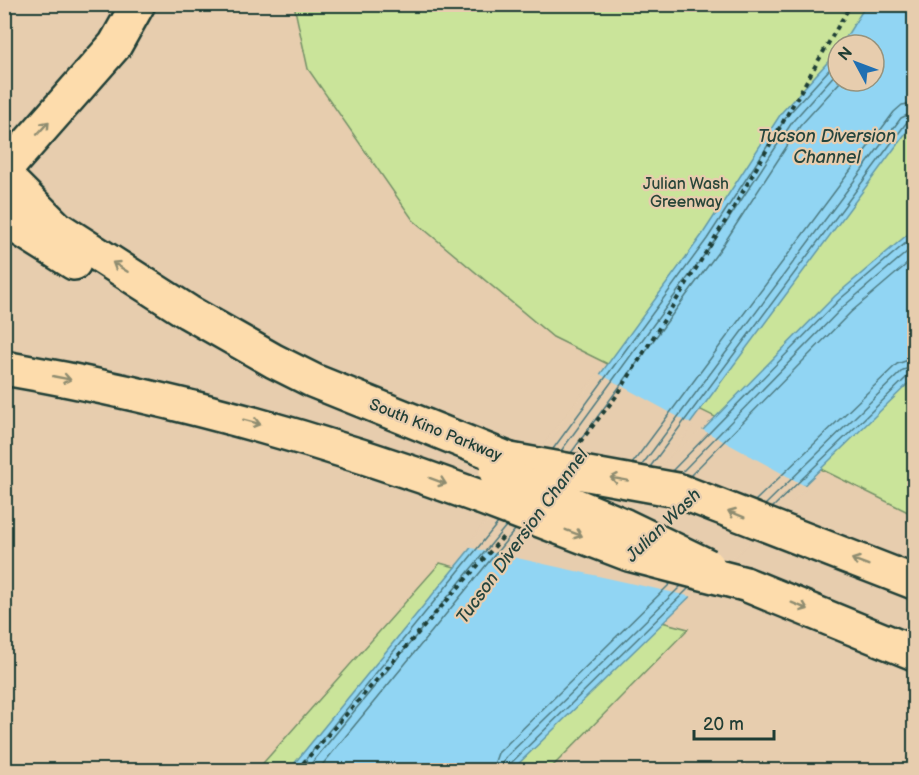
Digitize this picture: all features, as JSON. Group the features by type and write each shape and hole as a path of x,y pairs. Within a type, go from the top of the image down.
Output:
{"main road":[{"path":"4,173 115,45 138,4"},
{"name":"South Kino Parkway","path":"4,173 57,228 188,312 274,361 495,476"},
{"name":"South Kino Parkway","path":"4,219 172,323 265,374 495,476 677,490 790,536 915,582"},
{"path":"4,368 112,388 251,422 371,457 495,476 628,554 745,584 915,653"}],"path":[{"path":"576,447 618,394 712,243 851,4"},
{"path":"297,771 506,534"}],"green space":[{"name":"Julian Wash Greenway","path":"294,5 914,5 914,515 553,337 413,220 308,69"},
{"path":"440,563 688,629 549,770 257,770"}],"water":[{"path":"866,5 914,5 914,122 632,502 835,296 914,229 914,378 512,770 289,770 496,517 702,235 782,112 826,64 826,93 886,93 886,33 848,33"}],"pier":[{"path":"598,373 693,425 656,474 701,429 807,487 693,597 467,547"}],"water label":[{"name":"Tucson Diversion Channel","path":"827,146"},
{"name":"Julian Wash","path":"663,525"},
{"name":"Tucson Diversion Channel","path":"522,536"}]}
